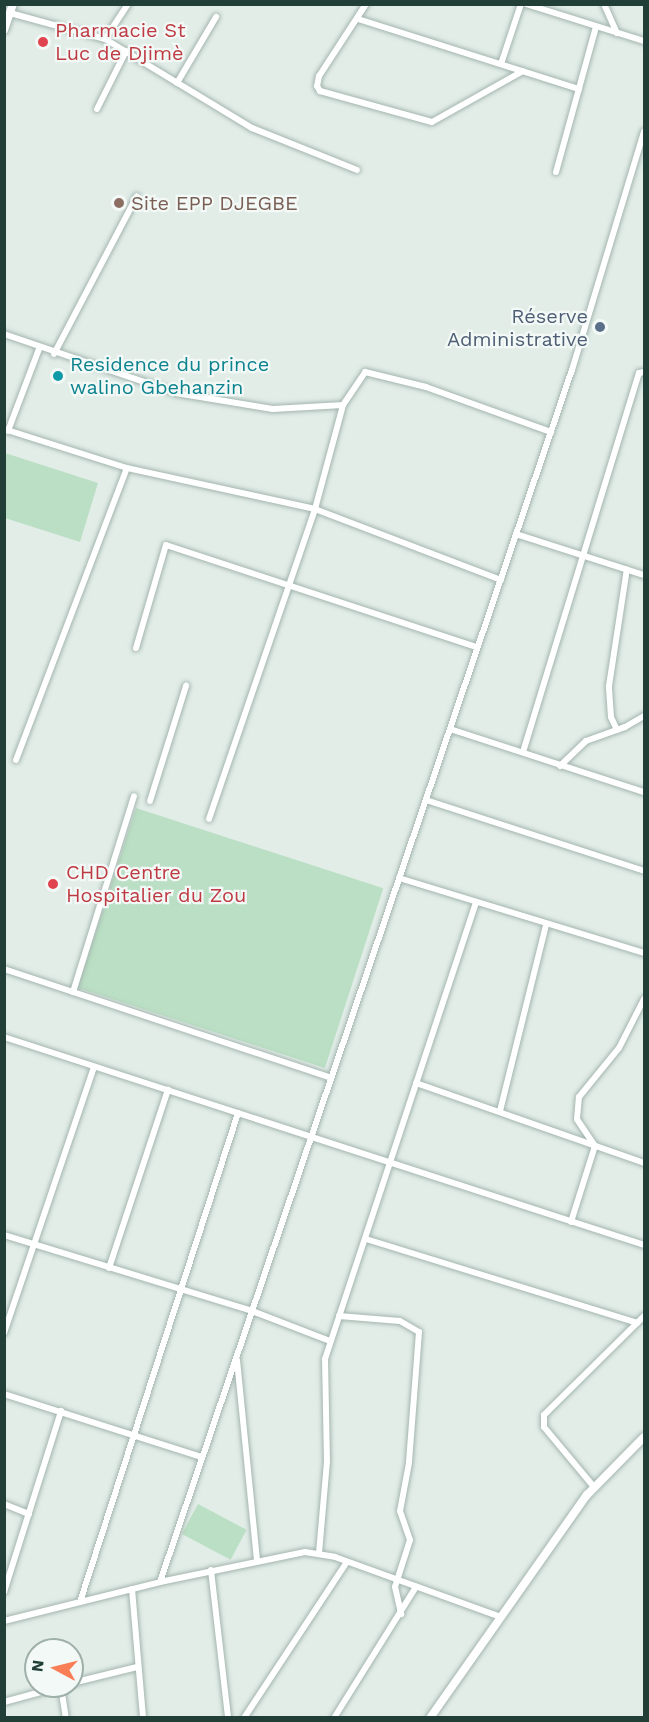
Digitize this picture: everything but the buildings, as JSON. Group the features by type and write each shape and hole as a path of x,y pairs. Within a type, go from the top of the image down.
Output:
{"street":[{"path":"105,39 128,4"},
{"path":"366,4 319,76 317,86 320,91 432,122 523,71"},
{"path":"501,64 521,4"},
{"path":"526,4 645,41"},
{"path":"604,4 616,33"},
{"path":"4,30 11,9 105,39 252,128 357,170"},
{"path":"177,83 216,17"},
{"path":"358,19 579,89"},
{"path":"556,172 596,27"},
{"path":"97,109 126,51"},
{"path":"160,1582 551,432 645,132"},
{"path":"54,354 137,195"},
{"path":"4,334 39,349 176,393 228,404 273,409 343,405"},
{"path":"39,349 6,430 127,468 315,509 501,580"},
{"path":"209,819 315,509 343,405 358,378 368,372 426,387 551,432"},
{"path":"523,752 639,373 645,372"},
{"path":"16,760 127,468"},
{"path":"516,534 645,575"},
{"path":"136,648 166,545 477,647"},
{"path":"617,730 611,717 609,686 627,569"},
{"path":"150,801 186,686"},
{"path":"560,766 586,741 617,730 645,716"},
{"path":"450,729 645,792"},
{"path":"73,992 134,796"},
{"path":"426,800 645,871"},
{"path":"399,878 546,925 645,953"},
{"path":"319,1553 327,1462 323,1380 330,1341 366,1239 476,902"},
{"path":"500,1112 546,925"},
{"path":"4,969 331,1078"},
{"path":"595,1146 577,1119 579,1097 619,1048 645,999"},
{"path":"5,1039 645,1245"},
{"path":"4,1333 8,1314 34,1245 94,1066"},
{"path":"416,1083 645,1163"},
{"path":"109,1268 168,1090"},
{"path":"80,1602 238,1113"},
{"path":"571,1222 595,1146"},
{"path":"4,1235 252,1311 330,1341"},
{"path":"366,1239 637,1323"},
{"path":"339,1316 400,1321 419,1332 410,1463 400,1511 410,1540 396,1579 401,1614"},
{"path":"594,1487 544,1428 543,1421 548,1409 645,1316"},
{"path":"237,1355 257,1560"},
{"path":"4,1394 202,1457"},
{"path":"4,1592 61,1412"},
{"path":"430,1718 498,1616 594,1487 645,1437"},
{"path":"4,1504 29,1514"},
{"path":"4,1621 257,1560 319,1553 498,1616"},
{"path":"244,1718 347,1562"},
{"path":"211,1570 228,1718"},
{"path":"334,1718 416,1587"},
{"path":"132,1589 143,1718"},
{"path":"84,1680 137,1667"},
{"path":"4,1702 24,1696"},
{"path":"64,1698 66,1718"}],"green space":[{"path":"5,453 98,483 80,542 5,518"},
{"path":"136,808 383,888 325,1068 78,988"},
{"path":"198,1504 247,1530 231,1560 182,1534"}],"place":[{"name":"Pharmacie St Luc de Djimè","path":"43,42"},
{"name":"Site EPP DJEGBE","path":"119,203"},
{"name":"Réserve Administrative","path":"600,327"},
{"name":"Residence du prince walino Gbehanzin","path":"58,376"},
{"name":"CHD Centre Hospitalier du Zou","path":"53,884"}]}
